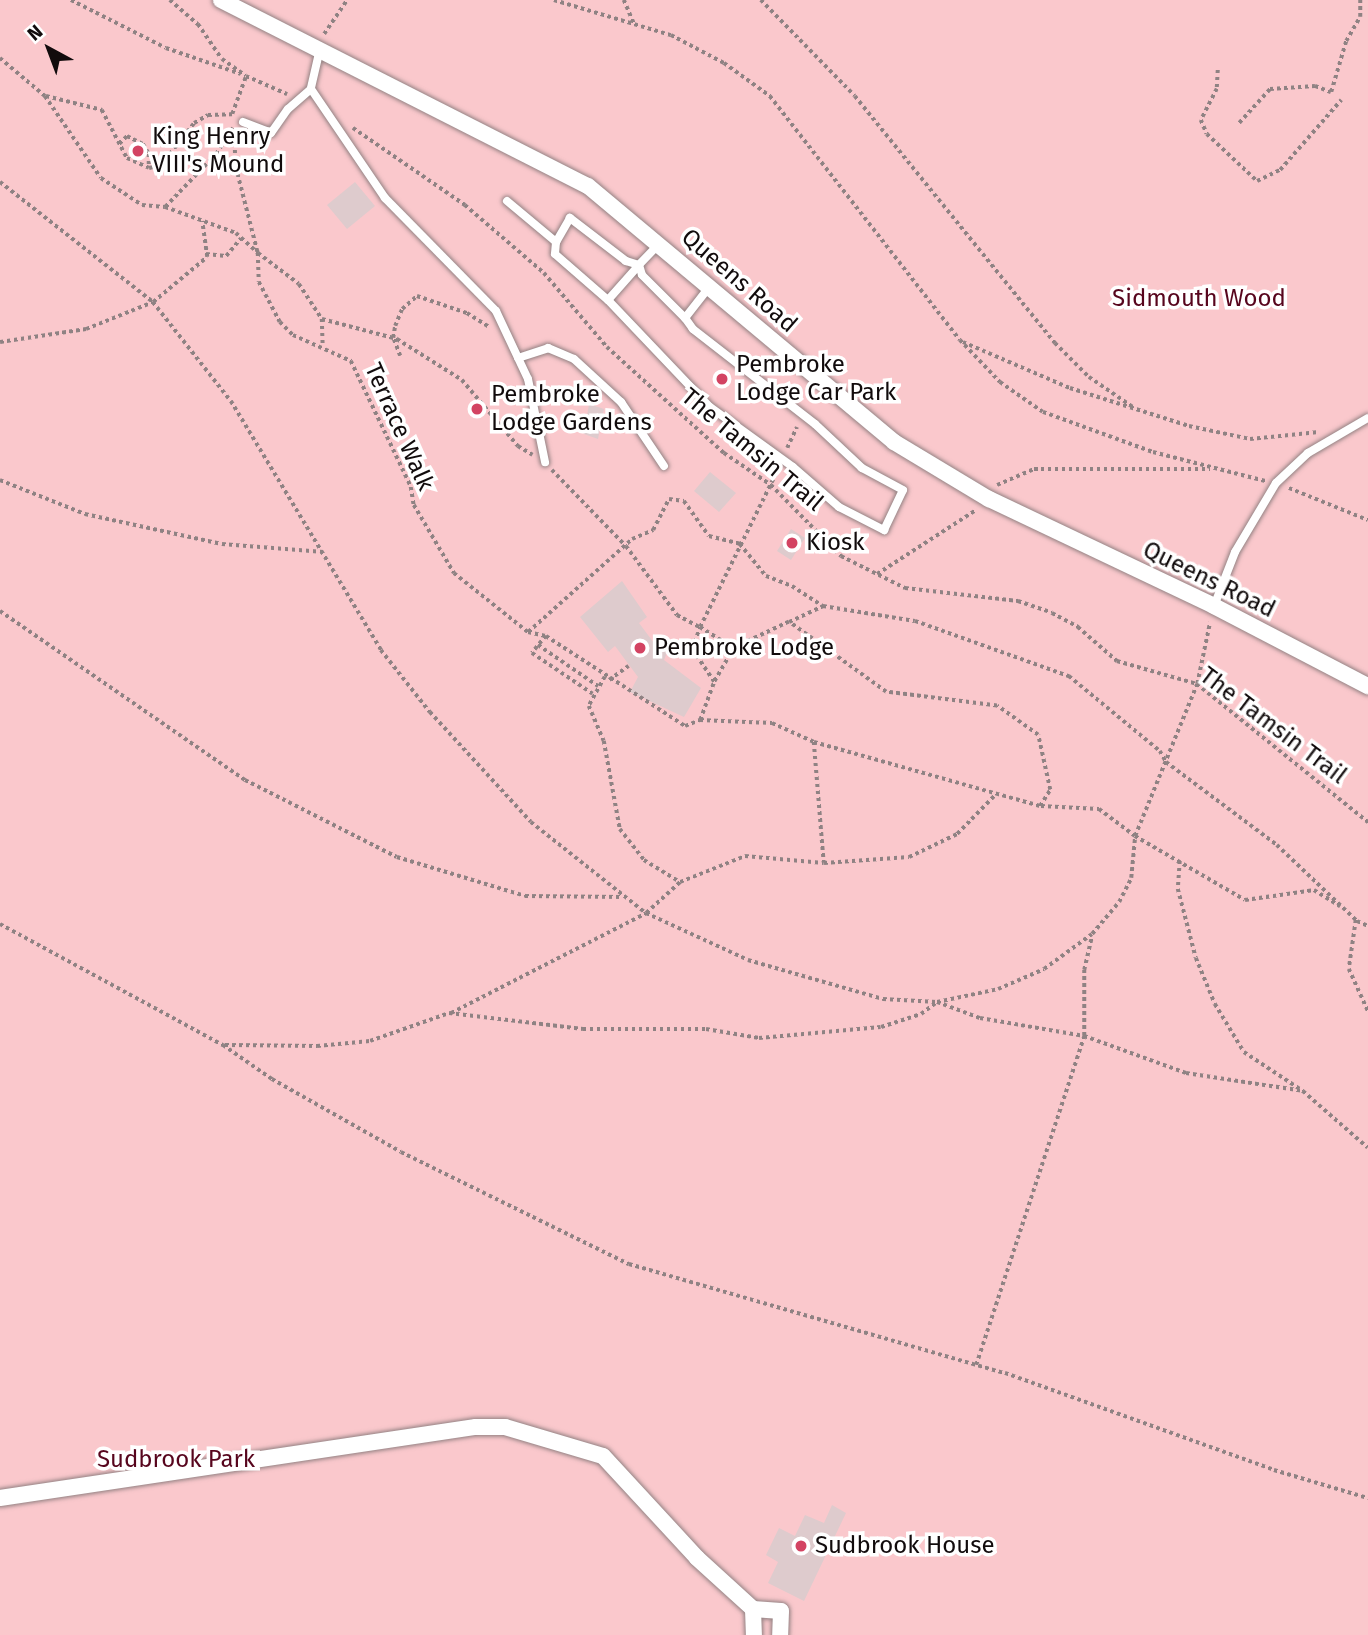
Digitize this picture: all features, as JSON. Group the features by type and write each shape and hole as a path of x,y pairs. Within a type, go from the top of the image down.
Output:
{"street":[{"name":"Queens Road","path":"221,0 320,53 538,158 588,186 661,243 894,442 989,499 1214,606 1368,686"},
{"path":"0,1498 476,1427 505,1427 603,1456 697,1558 753,1609 781,1611 780,1635"},
{"path":"753,1609 754,1635"}],"lane":[{"path":"243,122 271,133 311,89 320,53"},
{"path":"311,89 385,198 495,311 528,379 545,462"},
{"path":"508,201 556,242"},
{"path":"570,218 626,261 639,265 642,275 720,353 815,424 862,468 903,490 884,530 839,508 793,467 710,407 608,300 555,254 556,242 570,218"},
{"path":"608,300 661,243"},
{"path":"685,318 710,286"},
{"path":"518,358 548,348 574,359 621,402 664,466"},
{"path":"1214,606 1241,541 1276,483 1308,453 1342,429 1368,418"}],"path":[{"path":"71,0 166,48 301,99"},
{"path":"170,0 198,24 222,59 246,76"},
{"path":"320,53 325,33 346,0"},
{"path":"554,0 671,35 724,63 770,96 960,341 1000,382 1043,412 1215,469 1276,483 1368,520"},
{"path":"624,0 634,24"},
{"path":"761,0 855,96 1055,343 1089,377 1133,407"},
{"path":"1239,123 1270,89 1315,86 1331,92 1346,41 1360,17 1360,0"},
{"path":"0,58 45,96 101,178 142,205 165,207 242,238 226,256 206,254 153,302 86,329 0,342"},
{"path":"1217,70 1217,89 1201,120 1207,134 1257,181 1280,170 1341,100"},
{"path":"165,207 216,154 234,127 232,114 246,76"},
{"path":"45,96 102,110 127,158 149,168 161,165 194,123 208,115 232,114"},
{"name":"The Tamsin Trail","path":"352,127 465,205 544,273 607,347 715,444 771,485 841,556 905,588 1018,601 1052,613 1078,626 1117,661 1197,684 1368,822"},
{"path":"119,144 127,135 143,144 149,154 149,168"},
{"path":"0,182 153,302 231,401 324,552 380,650 430,712 531,822 646,913 748,960 883,999 937,1002 998,989 1044,969 1092,934 1119,902 1131,878 1135,836 1197,684 1214,606"},
{"path":"202,221 206,254"},
{"name":"Terrace Walk","path":"242,238 258,253 259,282 280,322 293,335 351,361 411,487 414,505 454,573 528,632 546,636 607,678 685,726 700,720"},
{"path":"400,356 393,338 395,326 402,309 417,296 467,313 508,338"},
{"path":"322,319 323,347"},
{"path":"960,341 1070,388 1189,426 1250,439 1342,429"},
{"path":"877,574 974,510 983,509 1006,478 1034,469 1215,469"},
{"path":"0,480 85,514 222,544 324,552"},
{"path":"528,632 632,539 653,530 669,499 684,501 709,536 740,544 766,576 792,586 823,606 915,621 1069,676 1160,751 1166,762 1277,845 1357,920"},
{"path":"823,606 734,648 714,682 700,720 772,723 814,742 1040,806 1099,809 1135,836 1245,900 1314,890 1368,926"},
{"path":"0,611 245,780 397,857 525,896 625,897"},
{"path":"789,622 886,692 997,706 1038,735 1050,790 1040,806"},
{"path":"714,682 692,649 700,627 734,648"},
{"path":"546,636 532,653 593,694"},
{"path":"538,645 598,686"},
{"path":"628,666 598,686 589,706 604,741 620,829 644,860 680,882"},
{"path":"814,742 824,863"},
{"path":"223,1045 317,1046 370,1041 449,1013 646,913 680,882 745,856 824,863 909,857 957,834 996,794"},
{"path":"1180,861 1178,889 1196,958 1215,1004 1244,1052 1303,1091 1368,1148"},
{"path":"1357,920 1349,970 1368,1011"},
{"path":"0,924 223,1045 272,1079 401,1152 629,1264 976,1364 1274,1470 1368,1498"},
{"path":"976,1364 1084,1035 1084,970 1092,934"},
{"path":"937,1002 980,1018 1084,1035 1186,1073 1303,1091"},
{"path":"449,1013 583,1029 706,1029 759,1038 881,1027 921,1014 937,1002"}],"green space":[{"path":"0,0 1368,0 1368,1635 0,1635"}],"building":[{"path":"355,182 375,206 347,229 327,205"},
{"path":"589,404 604,409 598,439 584,434"},
{"path":"710,472 736,493 719,512 694,491"},
{"name":"Kiosk","path":"791,529 805,538 791,560 777,551"},
{"name":"Pembroke Lodge","path":"622,581 647,617 639,623 654,643 668,650 664,660 701,688 684,717 630,692 638,677 615,646 608,652 580,617"},
{"name":"Sudbrook House","path":"832,1505 846,1513 804,1601 768,1583 778,1562 766,1555 779,1528 795,1536 805,1515 824,1523"}],"place":[{"name":"King Henry VIII's Mound","path":"138,151"},
{"name":"Pembroke Lodge Car Park","path":"722,379"},
{"name":"Pembroke Lodge Gardens","path":"477,409"},
{"name":"Kiosk","path":"792,543"},
{"name":"Pembroke Lodge","path":"640,648"},
{"name":"Sudbrook House","path":"801,1546"}],"park label":[{"name":"Sidmouth Wood","path":"1199,299"},
{"name":"Sudbrook Park","path":"176,1460"}]}
